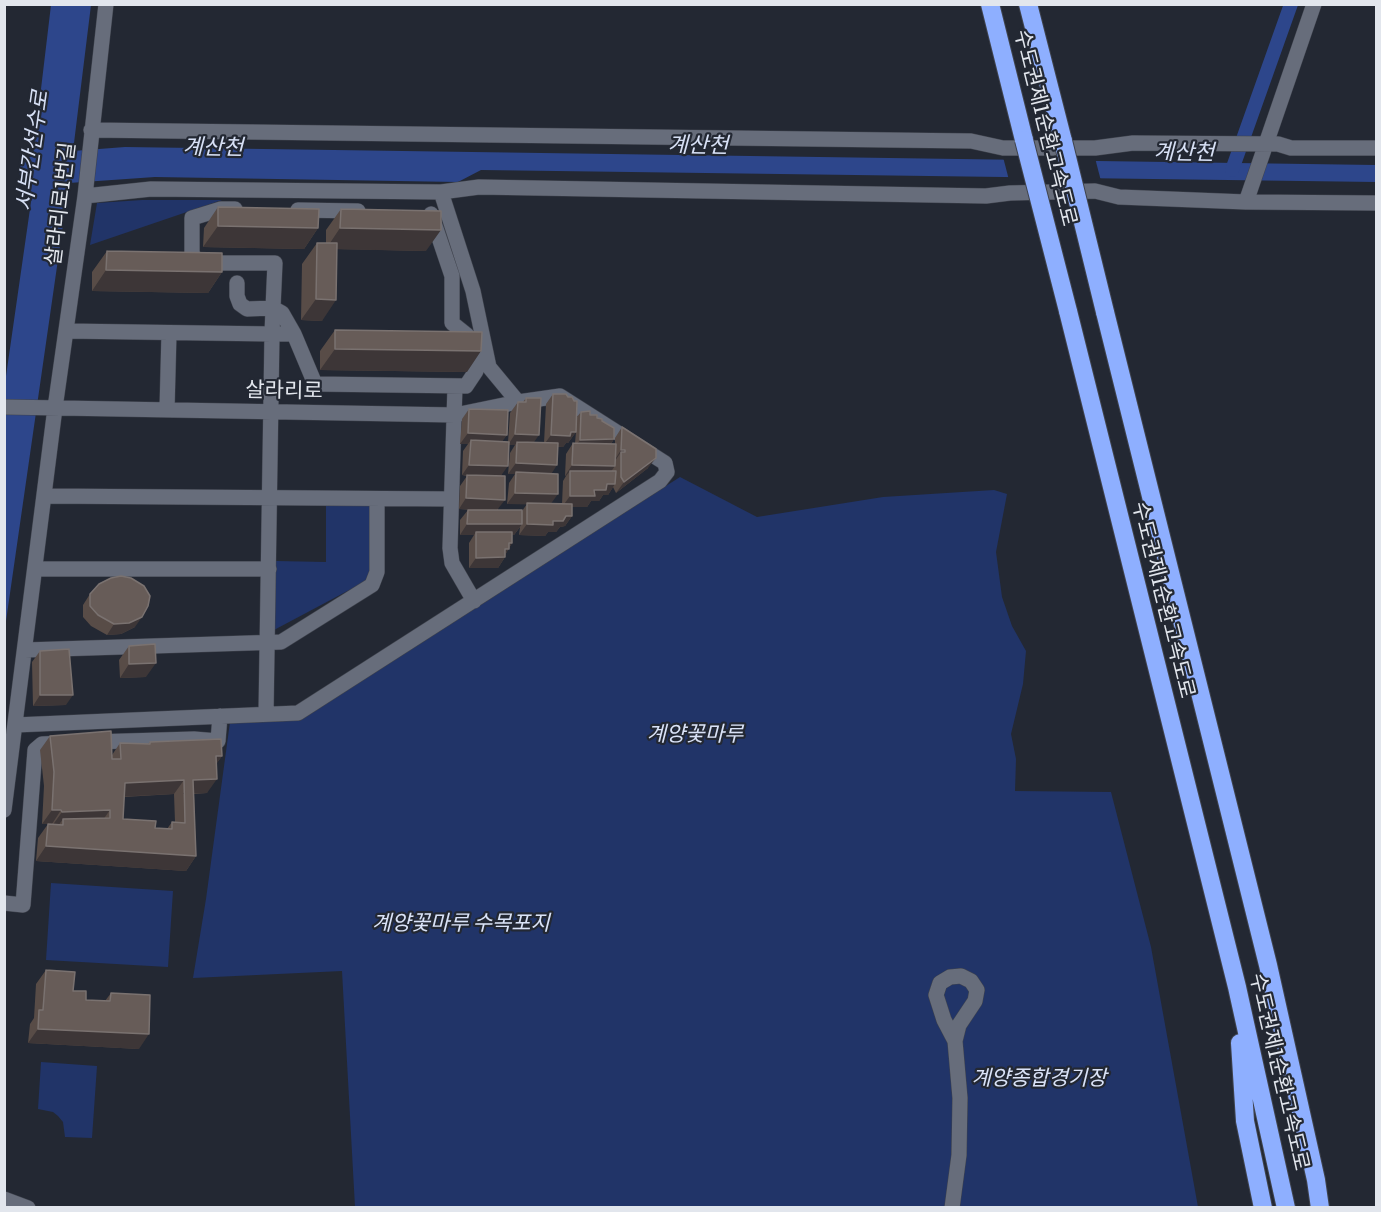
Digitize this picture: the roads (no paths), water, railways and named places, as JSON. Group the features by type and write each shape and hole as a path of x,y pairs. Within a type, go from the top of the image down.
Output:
{"highway":[{"name":"수도권제1순환고속도로","path":"1028,4 1268,965 1316,1180 1320,1208"},
{"name":"수도권제1순환고속도로","path":"990,7 1237,987 1286,1208"},
{"path":"1237,987 1245,1121 1263,1208"},
{"path":"1316,1180 1326,1208"}],"street":[{"name":"살라리로1번길","path":"4,810 44,496 51,408 66,331 85,191 106,4"},
{"path":"1247,200 1260,146 1314,4"},
{"path":"91,130 971,141 1004,148 1095,148 1133,143 1260,146 1278,144 1291,147 1377,148"},
{"path":"85,191 151,189 441,192 479,187 986,196 1010,193 1095,191 1119,197 1377,203"},
{"path":"441,192 473,291 489,368 518,402"},
{"path":"244,209 221,209 192,218 192,254 196,260 211,263 275,263 266,714"},
{"path":"279,210 372,211"},
{"path":"237,283 237,296 240,304 247,309 273,308 282,314 294,334 315,384 466,386 476,371 467,335 452,322 452,276 430,212 418,211"},
{"path":"66,331 294,334"},
{"path":"167,410 169,333"},
{"path":"15,725 298,713 474,601 452,563 450,548 455,386"},
{"name":"살라리로","path":"4,407 454,415 560,396 664,463 667,472 660,481 474,601"},
{"path":"44,496 451,499"},
{"path":"25,650 281,642 372,585 377,572 377,499"},
{"path":"35,569 269,569"},
{"path":"4,903 23,905 35,750 38,746 42,744 183,739 218,741 220,716"},
{"path":"952,1208 959,1155 960,1098 955,1041"},
{"path":"4,1199 28,1208"}],"waterway":[{"path":"1232,170 1291,4"}],"water label":[{"name":"계산천","path":"698,146"},
{"name":"계산천","path":"213,148"},
{"name":"서부간선수로","path":"33,151"},
{"name":"계산천","path":"1184,153"}],"park label":[{"name":"계양꽃마루","path":"695,735"},
{"name":"계양꽃마루 수목포지","path":"461,924"},
{"name":"계양종합경기장","path":"1039,1079"}]}
